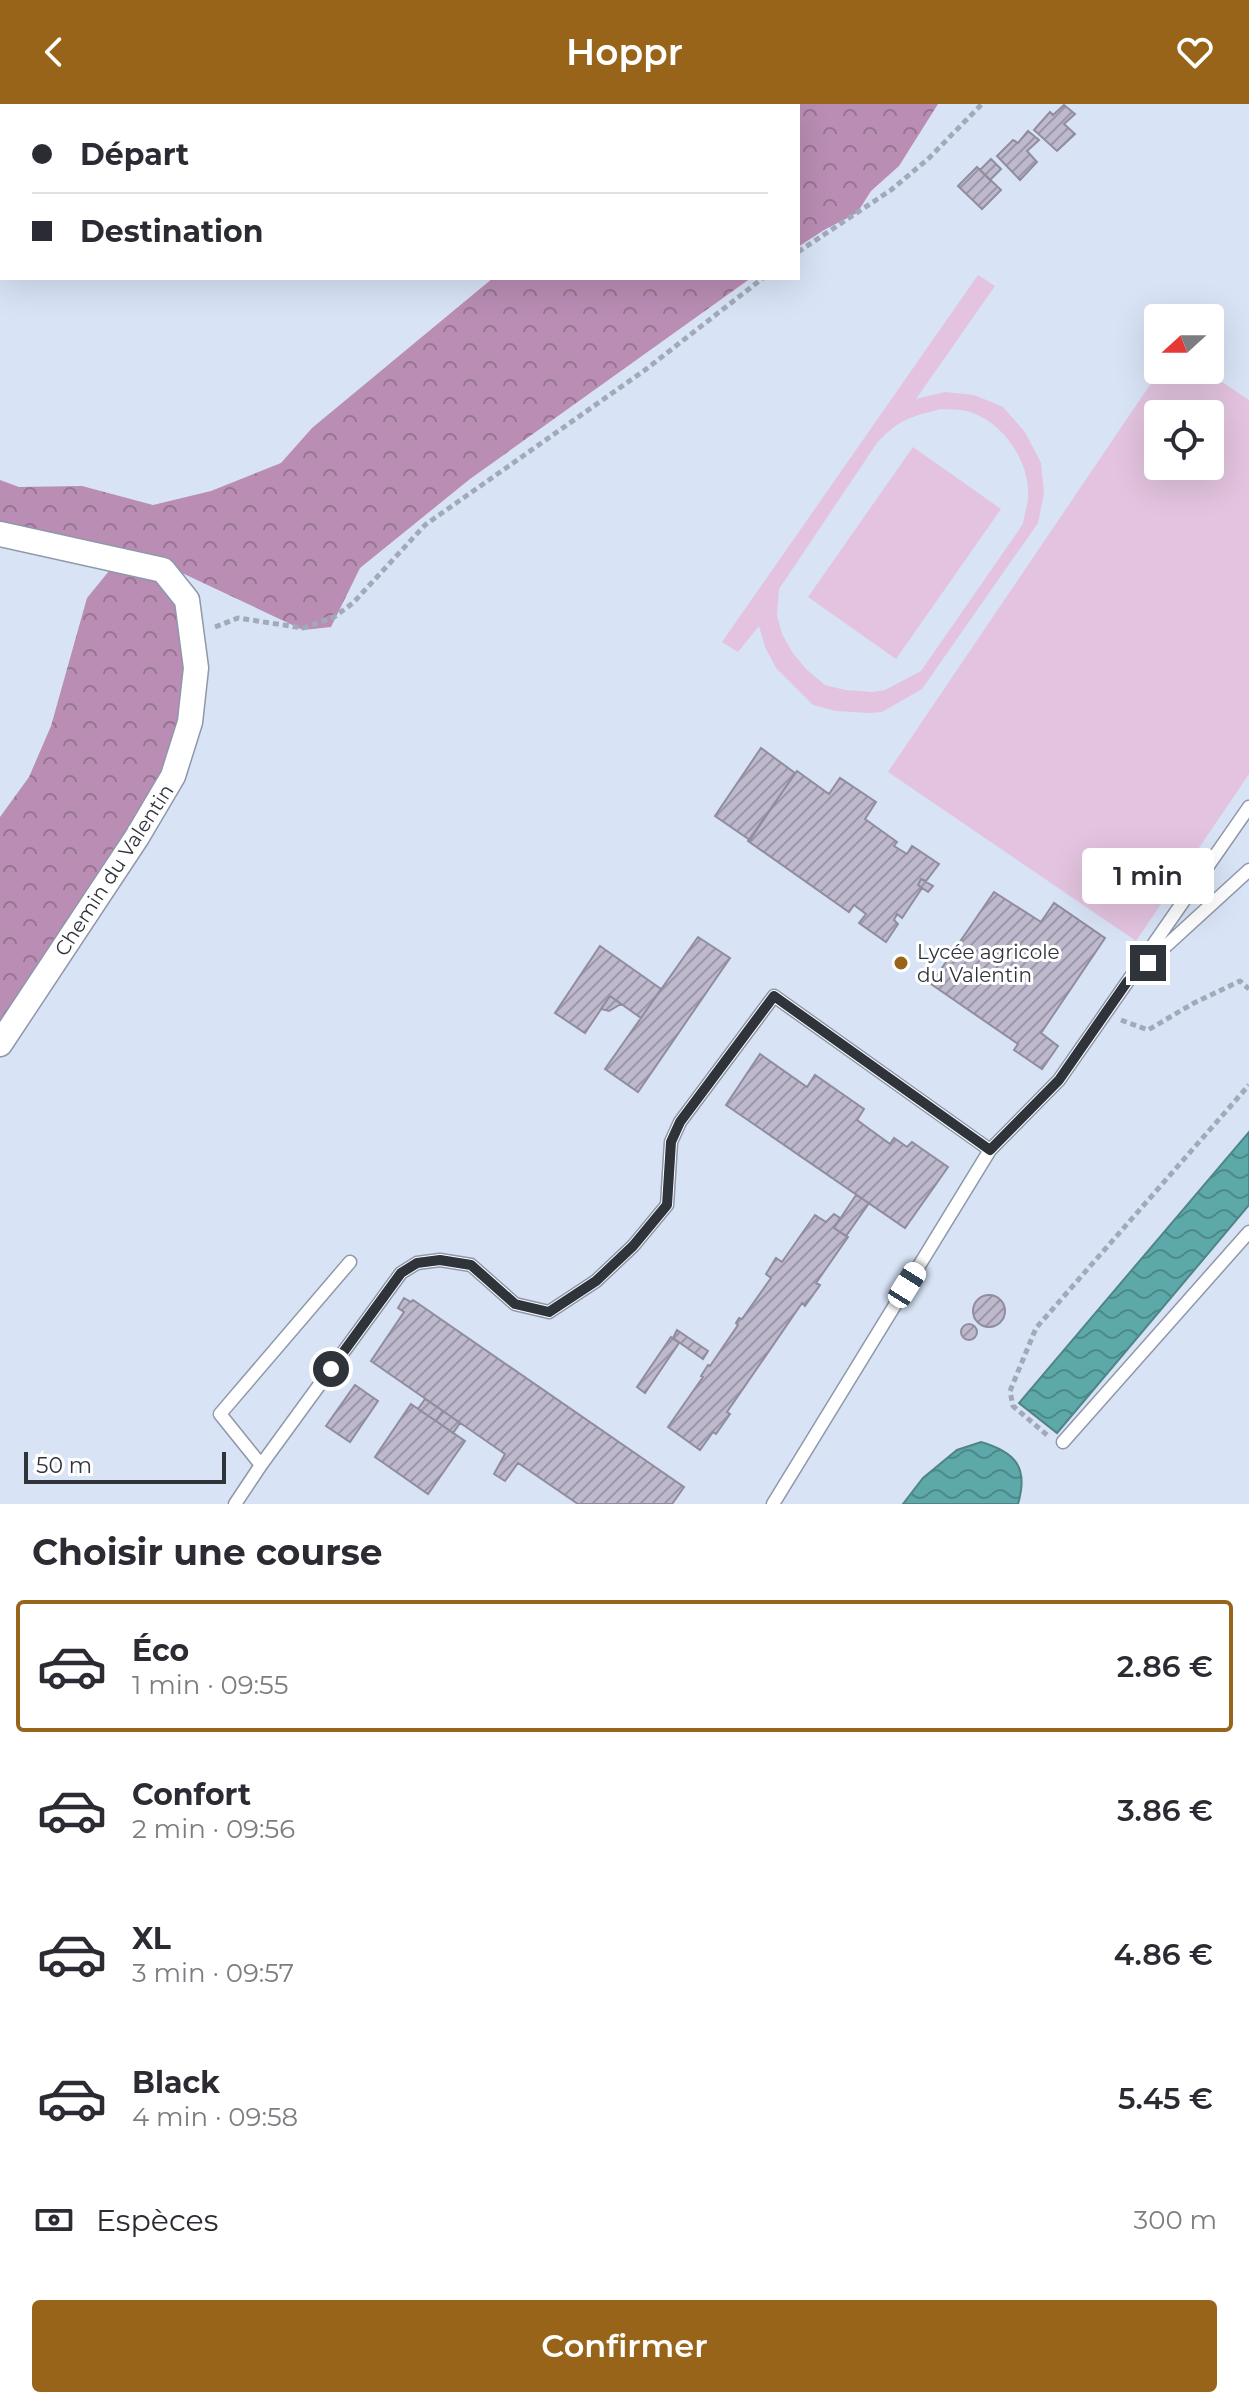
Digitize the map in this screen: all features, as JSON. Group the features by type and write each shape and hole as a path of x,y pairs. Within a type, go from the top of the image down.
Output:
{"street":[{"name":"Chemin du Valentin","path":"0,534 163,570 187,600 196,668 190,722 173,776 129,850 0,1044"}],"lane":[{"path":"773,1504 990,1150 1059,1080 1249,807"},
{"path":"1127,982 1249,870"},
{"path":"235,1504 401,1273 417,1263 440,1260 471,1265 515,1304 549,1312 596,1281 633,1246 667,1205 671,1142 680,1122 774,996 990,1150"},
{"path":"1063,1442 1249,1232"},
{"path":"261,1465 220,1414 350,1262"}],"path":[{"path":"800,251 891,190 928,159 982,104"},
{"path":"191,635 238,618 303,628 334,617 353,603 425,525 645,370 760,280"},
{"path":"1105,1014 1148,1030 1240,981 1249,989"},
{"path":"1063,1442 1048,1436 1013,1406 1010,1391 1036,1328 1249,1085"}],"shaded area":[{"path":"978,275 995,286 916,399 945,392 974,395 1003,407 1025,432 1041,463 1044,493 1038,523 922,689 882,712 836,711 813,705 776,668 759,626 738,652 722,642","holes":["941,409 964,410 980,416 1003,433 1012,445 1020,458 1028,485 1023,524 921,671 885,690 873,692 825,685 806,669 782,634 777,615 779,589 877,443 906,420"]},
{"path":"1224,383 1249,400 1249,774 1136,941 888,772 1151,384"},
{"path":"913,447 1001,509 896,659 808,597"}],"green space":[{"path":"800,104 938,104 899,166 871,191 857,213 800,246"},
{"path":"491,280 748,280 470,479 360,568 331,627 303,630 182,573 179,603 191,676 162,783 0,1027 0,817 29,777 51,726 87,598 118,560 0,534 0,480 19,487 82,486 153,505 211,491 281,463 312,428"}],"water":[{"path":"1249,1132 1249,1205 1057,1433 1019,1403"},
{"path":"981,1442 1003,1451 1016,1463 1022,1480 1018,1504 903,1504 923,1478 957,1450"}],"building":[{"path":"1064,105 1075,114 1064,124 1075,134 1057,151 1034,130 1050,112 1053,115"},
{"path":"1028,131 1039,140 1027,151 1037,162 1020,180 997,156 1013,140 1018,143"},
{"path":"991,159 1001,169 990,180 980,170"},
{"path":"977,167 1001,190 982,209 958,186"},
{"path":"761,748 795,773 750,840 715,816"},
{"path":"797,771 829,794 840,778 876,802 865,819 897,842 894,846 907,854 912,846 939,864 926,881 921,879 918,885 922,888 902,918 897,914 894,920 898,924 886,942 859,923 866,914 854,905 849,912 748,841"},
{"path":"921,879 933,886 928,892 918,885"},
{"path":"994,892 1041,922 1054,903 1105,938 1041,1033 1058,1046 1042,1069 1014,1050 1018,1044 931,984"},
{"path":"698,937 730,958 638,1092 605,1069"},
{"path":"600,946 661,989 641,1018 610,996 585,1033 555,1013"},
{"path":"610,996 621,1004 609,1011 601,1009"},
{"path":"760,1054 807,1087 815,1075 864,1109 857,1120 890,1144 894,1138 907,1147 912,1142 948,1167 905,1228 726,1105"},
{"path":"856,1195 869,1203 846,1236 834,1228"},
{"path":"834,1214 840,1218 834,1228 848,1237 816,1283 820,1285 805,1306 802,1303 727,1412 730,1414 700,1450 668,1427 738,1325 739,1318 742,1319 771,1278 766,1274 776,1258 782,1262 815,1215 826,1222"},
{"path":"989,1295 1000,1300 1005,1311 1000,1322 989,1327 978,1322 973,1311 978,1300"},
{"path":"404,1298 413,1300 684,1487 672,1504 578,1504 518,1463 505,1481 494,1474 505,1454 371,1361 404,1312 398,1308"},
{"path":"966,1324 972,1324 977,1332 975,1338 966,1340 961,1335 961,1329"},
{"path":"677,1330 708,1351 703,1359 673,1338"},
{"path":"671,1337 679,1343 645,1393 637,1387"},
{"path":"355,1385 378,1401 350,1442 326,1426"},
{"path":"425,1399 443,1411 436,1421 418,1409"},
{"path":"411,1404 465,1441 428,1494 375,1457"},
{"path":"443,1411 460,1423 453,1433 436,1421"}],"place":[{"name":"Lycée agricole du Valentin","path":"901,963"}],"route":[{"path":"331,1369 401,1273 417,1263 440,1260 471,1265 515,1304 549,1312 596,1281 633,1246 667,1205 671,1142 680,1122 774,996 990,1150 1059,1080 1127,982 1148,963"}]}
